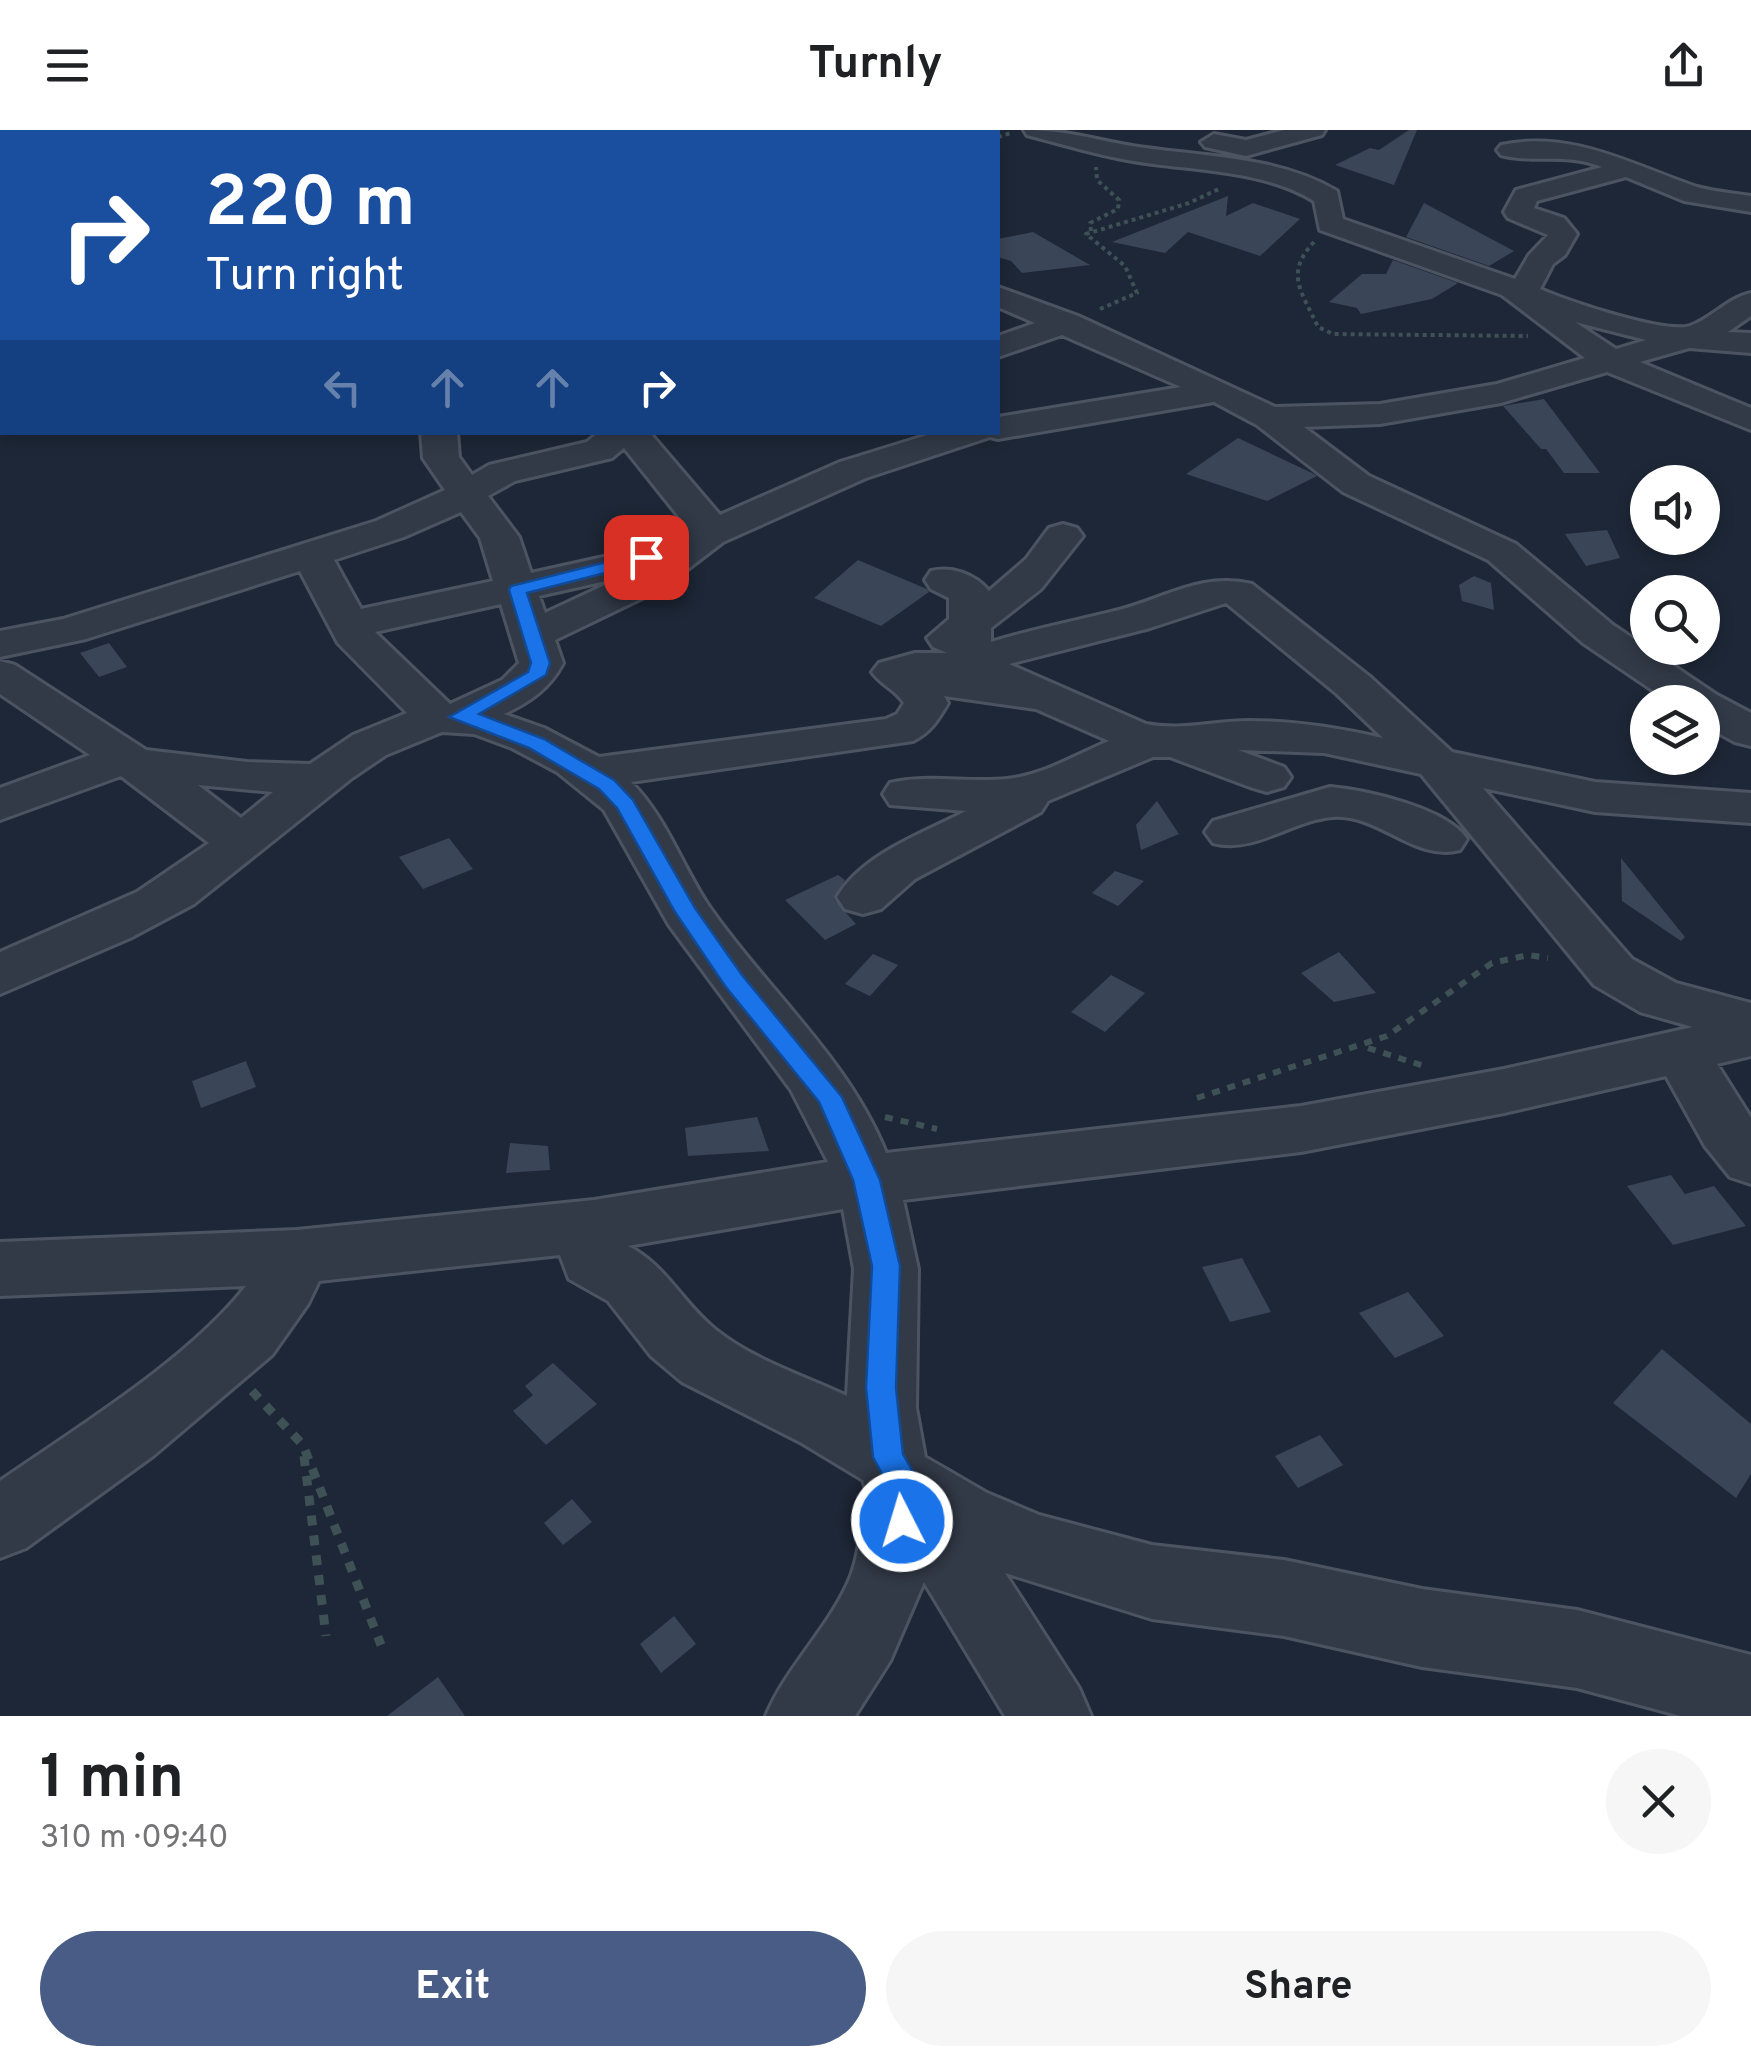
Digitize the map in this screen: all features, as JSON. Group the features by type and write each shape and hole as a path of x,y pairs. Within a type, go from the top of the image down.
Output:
{"street":[{"path":"1036,130 1088,144 1247,149 1313,130"},
{"path":"1088,144 1112,130"},
{"path":"1191,133 1215,143 1247,149 1286,177 1322,192 1329,210 1327,222 1335,227 1469,270 1616,326 1687,338 1751,343"},
{"path":"1510,150 1580,150 1628,158 1694,195 1751,204"},
{"path":"1514,290 1528,285 1537,275 1539,261 1555,249 1562,234 1554,224 1518,212 1526,196 1628,158"},
{"path":"1713,170 1751,188"},
{"path":"1514,290 1611,361 1704,404 1751,420"},
{"path":"1000,297 1220,391 1269,418 1356,484 1502,552 1598,634 1673,685"},
{"path":"1269,418 1380,414 1529,387 1687,338 1712,328 1751,302"},
{"path":"1000,346 1067,323"},
{"path":"1000,428 1220,391"},
{"path":"1356,484 1355,450 1380,414"},
{"path":"0,975 171,896 322,779 382,740 448,718 536,675 541,663 534,634 499,537 441,458 439,435"},
{"path":"0,644 71,630 390,530 502,473 599,450 617,435"},
{"path":"632,435 704,519 709,534"},
{"path":"851,435 881,461"},
{"path":"347,625 576,578 709,534 769,505 881,461 966,435"},
{"path":"534,634 690,554 709,534"},
{"path":"911,672 976,642 1018,588 1052,556 1063,536"},
{"path":"499,537 576,578"},
{"path":"310,554 347,625 387,672 448,718 480,720 536,743 589,773 625,804 686,912 733,980 829,1097 866,1180 886,1266 880,1351 896,1470 897,1553 873,1619 806,1716"},
{"path":"945,580 970,594 979,666 1132,736 1166,742 1267,778 1286,775 1324,739"},
{"path":"976,642 1006,649 1156,613 1228,589 1300,640 1613,972 1659,998 1751,1022"},
{"path":"911,672 1058,704"},
{"path":"589,773 898,732 913,722 926,703 911,672"},
{"path":"0,674 133,760 241,844"},
{"path":"863,897 896,868 1025,800 1058,704"},
{"path":"1720,715 1751,732"},
{"path":"908,794 972,797 1027,791 1049,786 1120,754 1166,742 1248,735 1324,739 1446,798 1596,797 1751,808"},
{"path":"0,806 133,760 246,777 322,779"},
{"path":"1267,778 1271,791 1230,832 1330,802 1347,802 1414,825 1446,798"},
{"path":"0,1269 297,1257 594,1226 866,1180 1301,1129 1504,1092 1751,1035"},
{"path":"1680,1050 1726,1130 1751,1160"},
{"path":"594,1226 592,1260 618,1268 643,1292 676,1336 720,1371 819,1417 961,1518 1037,1550 1152,1582 1284,1598 1422,1628 1577,1649 1751,1695"},
{"path":"0,1524 128,1432 248,1334 285,1285 297,1257"},
{"path":"896,1470 1051,1716"}],"path":[{"path":"1088,144 1096,153 1097,180 1119,200 1118,209 1090,223 1090,231"},
{"path":"1067,323 1138,293 1128,265 1086,234 1194,202 1218,190 1247,149"},
{"path":"1335,227 1298,259 1296,278 1318,326 1333,334 1572,335"},
{"path":"1182,1103 1296,1064 1366,1047 1412,1022 1476,968 1515,955 1537,955 1613,972"},
{"path":"219,1357 303,1445 381,1645"},
{"path":"303,1445 326,1636"}],"building":[{"path":"1409,130 1417,130 1394,185 1335,165 1370,148 1379,150"},
{"path":"1228,196 1226,216 1253,203 1300,219 1260,256 1188,232 1165,253 1112,242"},
{"path":"1424,203 1514,251 1489,266 1406,237"},
{"path":"1033,232 1090,265 1022,273 1011,261 1000,258 1000,239"},
{"path":"1393,260 1458,283 1432,299 1361,314 1357,308 1329,302 1362,274 1386,274"},
{"path":"1544,399 1600,473 1564,473 1503,406"},
{"path":"1238,438 1317,476 1267,501 1186,474"},
{"path":"1607,530 1620,558 1586,566 1565,534"},
{"path":"858,560 929,592 881,626 814,598"},
{"path":"1474,576 1491,583 1494,610 1462,601 1459,585"},
{"path":"109,643 127,667 99,677 80,653"},
{"path":"1157,801 1179,834 1141,850 1136,825"},
{"path":"449,838 473,869 423,889 399,857"},
{"path":"1621,858 1685,937 1681,941 1622,901"},
{"path":"1115,871 1144,881 1118,906 1092,893"},
{"path":"838,875 845,880 834,899 856,924 825,940 785,900"},
{"path":"1339,952 1376,993 1334,1002 1301,973"},
{"path":"873,954 898,965 870,996 845,984"},
{"path":"1111,975 1145,993 1105,1032 1071,1012"},
{"path":"246,1061 256,1087 201,1108 192,1081"},
{"path":"757,1117 769,1151 688,1156 685,1128"},
{"path":"510,1143 548,1146 550,1170 506,1173"},
{"path":"1671,1175 1685,1194 1714,1186 1746,1226 1673,1245 1627,1186"},
{"path":"1242,1258 1271,1312 1230,1322 1202,1267"},
{"path":"1408,1292 1444,1336 1395,1358 1359,1313"},
{"path":"1662,1349 1751,1424 1751,1474 1736,1498 1613,1403"},
{"path":"553,1363 597,1404 546,1445 513,1411 533,1395 525,1386"},
{"path":"1320,1435 1343,1465 1298,1488 1275,1456"},
{"path":"572,1499 592,1522 563,1545 544,1523"},
{"path":"674,1616 696,1644 661,1673 640,1644"},
{"path":"438,1677 465,1716 387,1716"}],"route":[{"path":"646,557 518,590 541,663 536,675 459,717 480,720 536,743 606,784 625,804 686,912 733,980 829,1097 866,1180 886,1266 881,1388 888,1457 903,1482 902,1521"}]}
